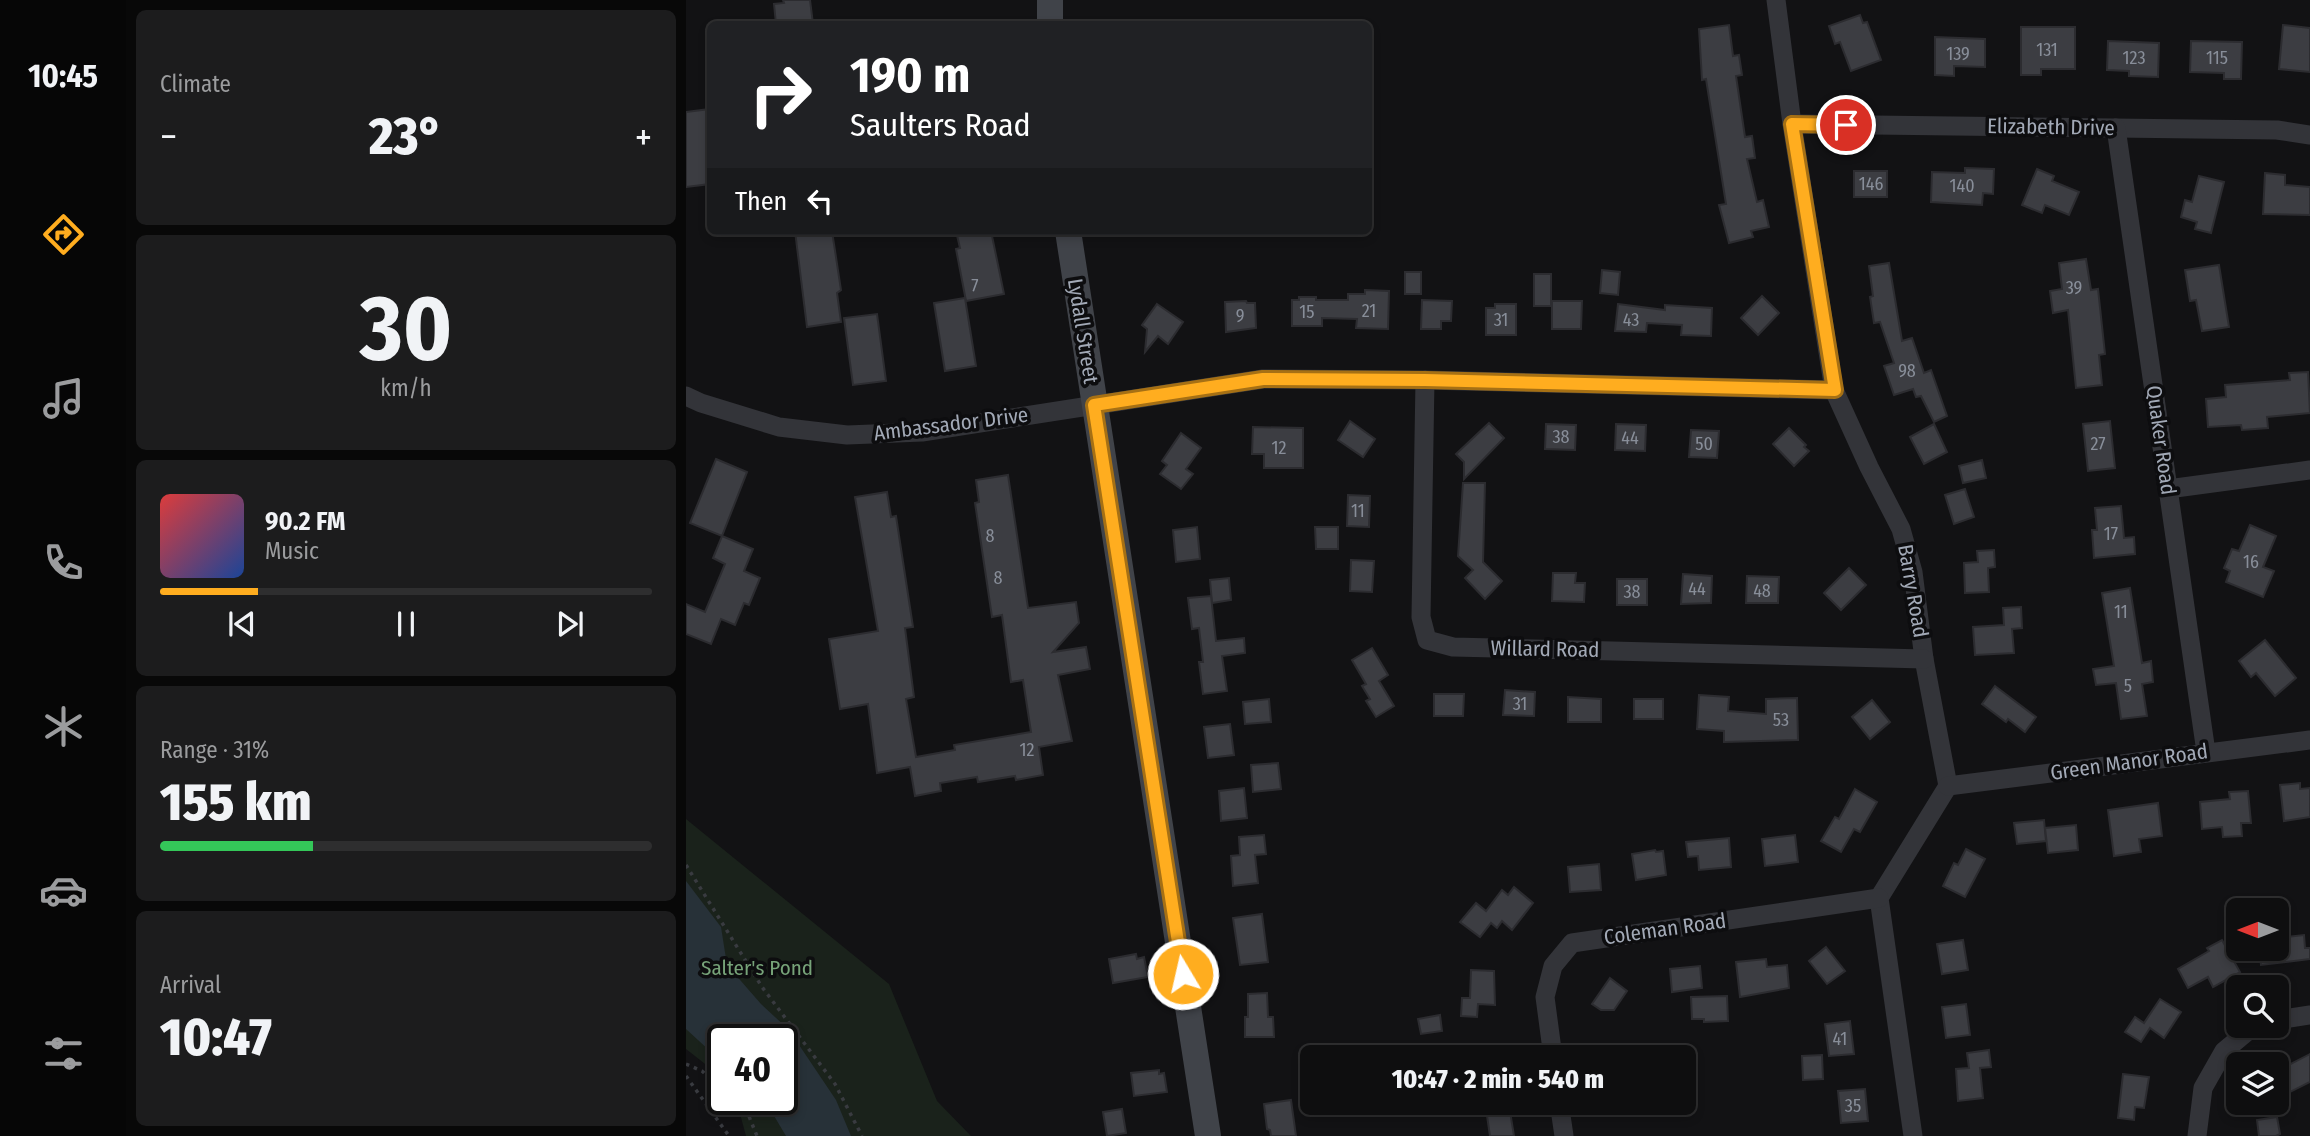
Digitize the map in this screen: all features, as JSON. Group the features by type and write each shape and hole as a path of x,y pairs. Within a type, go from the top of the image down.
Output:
{"street":[{"path":"1050,0 1050,21"},
{"name":"Barry Road","path":"1776,0 1792,124 1835,390 1868,467 1901,529 1913,572 1924,659 1948,786"},
{"name":"Elizabeth Drive","path":"1792,124 2277,130 2310,135"},
{"name":"Quaker Road","path":"2116,128 2206,752"},
{"name":"Lydall Street","path":"1069,235 1208,1136"},
{"name":"Ambassador Drive","path":"686,396 779,427 847,435 922,432 1263,379 1425,380 1835,390"},
{"name":"Willard Road","path":"1425,380 1421,617 1427,640 1453,647 1924,659"},
{"path":"2168,489 2310,470"},
{"name":"Green Manor Road","path":"1948,786 2310,740"},
{"path":"1913,1136 1879,898 1948,786"},
{"name":"Coleman Road","path":"1551,1045 1545,997 1553,966 1572,943 1879,898"},
{"path":"2289,1018 2310,1015"},
{"path":"2197,1136 2203,1088 2224,1051 2240,1038"},
{"path":"1561,1115 1564,1136"}],"path":[{"path":"686,865 762,987 835,1084 862,1136"},
{"path":"686,1064 707,1076"},
{"path":"686,1076 729,1136"},
{"path":"748,1115 757,1136"}],"green space":[{"name":"Salter's Pond","path":"686,819 889,984 937,1101 971,1136 746,1136 740,1115 798,1115 798,1024 707,1024 707,1065 686,1049"}],"shaded area":[{"name":"Salter's Pond","path":"686,881 721,927 727,965 783,1024 707,1024 707,1048 686,1029"},
{"name":"Salter's Pond","path":"798,1043 836,1100 851,1136 786,1136 774,1115 798,1115"}],"building":[{"path":"783,0 810,0 813,21 776,21 774,4 784,3"},
{"path":"1860,15 1863,23 1867,22 1881,60 1851,71 1840,42 1835,44 1829,26"},
{"path":"1729,25 1733,56 1739,55 1742,75 1736,76 1745,137 1752,136 1755,158 1747,159 1757,202 1763,200 1769,227 1751,231 1753,237 1729,243 1719,205 1726,204 1706,79 1702,80 1699,29"},
{"path":"2283,25 2310,28 2310,72 2279,69"},
{"path":"2021,27 2075,27 2075,69 2041,69 2041,75 2021,75"},
{"path":"1935,37 1985,39 1985,67 1954,66 1954,76 1935,75"},
{"path":"2108,41 2159,43 2158,77 2129,76 2129,71 2107,70"},
{"path":"2191,41 2242,42 2241,79 2224,79 2224,73 2190,72"},
{"path":"707,109 707,184 686,187 686,112"},
{"path":"1965,168 1994,169 1993,194 1983,193 1982,205 1931,202 1932,172 1965,173"},
{"path":"2037,169 2054,176 2052,181 2079,192 2069,215 2045,205 2042,213 2022,205"},
{"path":"1854,171 1887,171 1887,197 1854,197"},
{"path":"2265,173 2285,175 2285,185 2310,187 2310,215 2263,214"},
{"path":"2199,176 2224,182 2211,233 2195,229 2197,222 2181,217 2185,200 2192,202"},
{"path":"796,235 833,235 841,290 837,293 841,322 807,327"},
{"path":"957,235 992,235 1004,294 966,301 956,249 960,248"},
{"path":"2086,259 2091,290 2098,289 2105,354 2099,355 2102,385 2076,388 2068,310 2053,313 2050,291 2062,289 2059,263"},
{"path":"1889,263 1902,341 1912,338 1924,373 1931,370 1947,416 1934,422 1921,396 1916,397 1913,389 1894,395 1884,366 1894,363 1880,322 1874,323 1869,266"},
{"path":"2219,265 2229,327 2202,331 2196,300 2190,301 2185,270"},
{"path":"1602,270 1620,272 1618,295 1600,293"},
{"path":"1405,272 1421,272 1421,294 1405,294"},
{"path":"1534,274 1551,274 1551,306 1534,306"},
{"path":"1365,290 1389,291 1388,329 1356,328 1357,319 1322,318 1322,326 1292,326 1292,300 1299,300 1299,297 1316,297 1316,300 1348,300 1348,294 1365,294"},
{"path":"1762,296 1779,313 1758,335 1741,318"},
{"path":"965,298 976,366 945,371 934,303"},
{"path":"1422,300 1452,301 1451,321 1441,321 1441,329 1421,329"},
{"path":"1552,301 1582,301 1581,329 1552,329"},
{"path":"1225,302 1255,303 1256,328 1226,332"},
{"path":"1157,304 1183,322 1168,344 1158,336 1145,352 1147,329 1142,325"},
{"path":"1495,304 1516,304 1516,335 1486,335 1486,308 1495,308"},
{"path":"1618,304 1665,310 1665,305 1712,308 1711,336 1681,335 1682,325 1647,323 1646,332 1615,331"},
{"path":"877,314 886,381 853,385 844,318"},
{"path":"2308,372 2310,413 2267,417 2268,428 2242,430 2241,425 2208,427 2206,399 2226,397 2225,385 2290,380 2289,373"},
{"path":"1350,421 1375,439 1363,457 1338,440"},
{"path":"2110,421 2115,468 2088,471 2083,424"},
{"path":"1489,423 1504,438 1464,479 1464,462 1456,454"},
{"path":"1546,424 1576,425 1575,450 1545,449"},
{"path":"1616,424 1646,425 1645,451 1615,450"},
{"path":"1934,424 1947,452 1924,464 1910,437"},
{"path":"1253,427 1303,428 1303,468 1264,468 1264,454 1252,454"},
{"path":"1789,428 1809,451 1794,466 1773,444"},
{"path":"1691,430 1719,431 1717,458 1689,457"},
{"path":"1181,433 1201,448 1186,469 1193,474 1181,489 1160,474 1167,465 1162,461"},
{"path":"716,459 747,472 722,536 690,523"},
{"path":"1982,460 1986,478 1963,483 1959,466"},
{"path":"1008,475 1028,608 1076,602 1079,623 1053,652 1086,647 1090,669 1058,675 1072,741 1039,747 1043,775 978,782 977,777 940,783 941,791 915,796 910,767 877,773 868,704 840,709 829,639 878,631 855,497 887,492 891,517 896,516 913,627 905,628 914,697 906,699 916,757 955,750 954,745 1031,732 1023,680 1011,682 1002,615 992,617 975,503 979,502 976,480"},
{"path":"1463,483 1485,483 1483,562 1502,581 1485,599 1465,578 1473,570 1458,556"},
{"path":"1965,489 1974,517 1954,524 1945,495"},
{"path":"1348,495 1370,496 1369,527 1347,526"},
{"path":"2121,506 2124,538 2134,537 2135,554 2094,558 2092,530 2097,530 2095,508"},
{"path":"2250,525 2276,536 2263,567 2274,571 2263,597 2226,582 2230,571 2224,568 2232,549 2239,551"},
{"path":"1197,527 1200,559 1176,562 1173,530"},
{"path":"1315,527 1338,527 1338,549 1316,549"},
{"path":"722,536 753,549 744,571 760,578 749,605 744,603 735,625 721,619 711,644 686,634 686,604 705,612 725,564 713,558"},
{"path":"1994,550 1995,567 1988,568 1989,592 1965,593 1964,563 1978,562 1977,551"},
{"path":"1351,560 1374,561 1372,592 1350,591"},
{"path":"1849,568 1866,585 1841,610 1824,593"},
{"path":"1553,573 1576,573 1575,583 1585,583 1584,602 1552,601"},
{"path":"1683,574 1712,576 1711,603 1681,604"},
{"path":"1747,576 1779,577 1778,603 1746,603"},
{"path":"1229,578 1231,600 1212,603 1210,580"},
{"path":"1617,579 1647,579 1647,605 1617,605"},
{"path":"2130,588 2142,663 2151,661 2153,682 2142,684 2147,716 2121,719 2116,683 2096,685 2093,669 2114,666 2102,593"},
{"path":"1211,596 1216,641 1244,638 1245,653 1222,656 1227,691 1203,694 1199,628 1192,629 1188,598"},
{"path":"2021,607 2022,628 2012,629 2014,653 1975,655 1973,627 2004,625 2003,608"},
{"path":"2265,640 2296,678 2275,696 2256,673 2251,677 2239,661"},
{"path":"1372,648 1388,675 1379,681 1394,706 1376,717 1366,701 1370,699 1362,686 1366,684 1352,660"},
{"path":"1995,686 2036,717 2025,732 1982,704"},
{"path":"1505,690 1535,692 1534,716 1503,715"},
{"path":"1434,694 1464,694 1463,716 1434,716"},
{"path":"1699,695 1729,697 1728,711 1766,714 1766,699 1797,698 1798,740 1724,742 1724,731 1697,729"},
{"path":"1568,697 1601,699 1601,722 1568,722"},
{"path":"1269,699 1271,722 1245,724 1243,702"},
{"path":"1634,699 1663,699 1663,719 1634,719"},
{"path":"1872,700 1890,722 1870,739 1852,717"},
{"path":"1230,724 1234,755 1208,758 1204,727"},
{"path":"1278,763 1281,789 1253,792 1251,765"},
{"path":"2300,783 2300,789 2310,788 2310,817 2284,821 2280,785"},
{"path":"1244,788 1247,818 1221,821 1219,791"},
{"path":"1855,789 1877,802 1860,832 1854,829 1841,852 1821,841 1835,817 1839,819"},
{"path":"2248,791 2251,823 2241,823 2242,836 2223,837 2222,827 2202,829 2200,802 2230,799 2229,792"},
{"path":"2158,803 2162,836 2139,839 2141,852 2114,856 2108,810"},
{"path":"2044,820 2046,841 2017,844 2014,823"},
{"path":"2076,825 2078,850 2048,853 2045,828"},
{"path":"1264,835 1266,854 1255,855 1258,883 1233,886 1231,856 1240,855 1239,837"},
{"path":"1795,835 1798,862 1765,866 1762,839"},
{"path":"1729,838 1731,867 1699,870 1698,856 1688,857 1686,842"},
{"path":"1966,849 1985,859 1965,897 1943,886 1954,863 1958,865"},
{"path":"1663,851 1666,875 1636,880 1632,854"},
{"path":"1599,864 1601,890 1570,892 1568,867"},
{"path":"1514,887 1533,903 1512,930 1502,921 1497,928 1491,923 1480,937 1460,922 1476,903 1486,911 1502,890 1508,895"},
{"path":"1262,914 1268,962 1240,965 1233,918"},
{"path":"2304,935 2305,948 2310,948 2310,959 2261,965 2261,961 2289,961 2289,937"},
{"path":"1963,940 1968,970 1942,974 1937,944"},
{"path":"2222,940 2226,947 2226,961 2234,961 2240,972 2226,975 2226,980 2213,987 2208,977 2188,988 2178,969 2209,951 2207,948"},
{"path":"1826,947 1845,971 1827,984 1809,961"},
{"path":"1136,954 1137,959 1144,957 1148,977 1113,983 1109,959"},
{"path":"1766,959 1767,967 1787,965 1789,988 1740,997 1736,962"},
{"path":"1700,966 1702,988 1672,992 1670,969"},
{"path":"1471,970 1494,971 1495,1005 1478,1004 1477,1017 1461,1016 1462,998 1470,998"},
{"path":"1610,978 1627,991 1614,1010 1601,1010 1592,1004"},
{"path":"1267,993 1268,1017 1273,1017 1274,1037 1245,1037 1248,994"},
{"path":"1727,996 1728,1021 1704,1022 1704,1019 1692,1019 1691,997"},
{"path":"2160,999 2181,1012 2164,1038 2150,1028 2141,1042 2125,1032 2135,1017 2144,1023"},
{"path":"1966,1004 1970,1035 1946,1038 1942,1007"},
{"path":"1440,1015 1442,1031 1421,1034 1418,1019"},
{"path":"1850,1021 1854,1054 1829,1056 1825,1024"},
{"path":"1989,1050 1991,1067 1980,1068 1983,1098 1958,1101 1956,1069 1969,1068 1967,1053"},
{"path":"2310,1054 2310,1082 2289,1092 2289,1065"},
{"path":"1822,1055 1823,1079 1803,1080 1802,1056"},
{"path":"1159,1070 1159,1074 1164,1073 1167,1092 1134,1096 1131,1073"},
{"path":"2123,1074 2149,1077 2144,1108 2135,1107 2134,1120 2118,1118"},
{"path":"1865,1089 1868,1121 1841,1123 1838,1091"},
{"path":"1291,1100 1296,1136 1271,1136 1270,1130 1267,1129 1264,1104"},
{"path":"1122,1109 1126,1133 1107,1136 1103,1112"},
{"path":"1487,1115 1511,1115 1514,1136 1490,1136"},
{"path":"2277,1117 2280,1134 2259,1136 2257,1120"}],"route":[{"path":"1183,974 1094,405 1263,379 1425,380 1835,390 1792,124 1846,125"}]}
